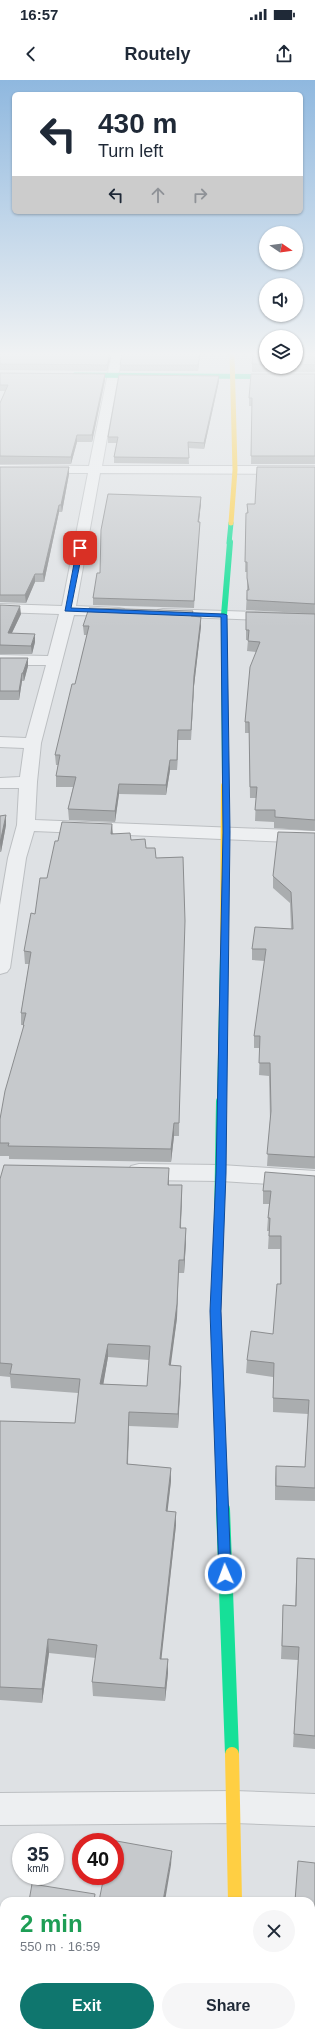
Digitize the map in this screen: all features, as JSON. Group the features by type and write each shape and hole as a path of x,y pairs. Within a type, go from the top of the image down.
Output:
{"street":[{"path":"0,968 8,859 26,825 28,782 33,743 68,610 100,445"},
{"path":"234,445 235,470 224,615 226,832 221,1173 216,1311 234,1807 235,1897"},
{"path":"0,469 315,470"},
{"path":"0,608 130,612"},
{"path":"146,613 315,618"},
{"path":"0,660 54,662"},
{"path":"0,742 33,743"},
{"path":"0,783 28,782"},
{"path":"26,825 226,832 315,837"},
{"path":"116,1171 221,1173 315,1179"},
{"path":"0,1809 234,1807 315,1810"}],"building":[{"path":"0,445 74,445 71,457 0,456"},
{"path":"116,445 188,445 189,458 114,457"},
{"path":"251,445 315,445 315,456 251,456"},
{"path":"0,467 69,467 43,574 35,574 25,595 0,595"},
{"path":"257,467 315,467 315,604 247,600 247,590 249,590 247,562 245,562 246,513 248,513 247,504 255,504"},
{"path":"108,494 201,497 198,522 200,522 194,601 93,598 97,573 100,573 101,530"},
{"path":"0,605 20,606 8,633 35,634 31,646 0,645"},
{"path":"89,608 193,611 191,616 201,617 194,676 191,730 178,730 177,760 170,760 166,785 119,784 115,811 68,809 76,777 56,776 60,755 55,755 72,684 75,684 89,626 83,626"},
{"path":"246,612 315,614 315,820 275,817 275,810 255,810 257,787 250,787 249,722 245,722 250,667 260,642 248,641 249,630 246,630"},
{"path":"0,658 28,658 22,673 19,691 0,691"},
{"path":"6,815 0,843 0,816"},
{"path":"62,822 112,824 111,834 130,833 131,840 145,839 146,848 155,848 156,858 183,857 185,921 179,1123 174,1123 171,1149 8,1146 9,1143 0,1143 0,1119 5,1091 26,1013 21,1013 31,952 24,951 31,913 35,914 40,878 47,878 55,841 58,841"},
{"path":"278,832 315,833 315,1157 267,1154 271,1111 270,1063 259,1063 260,1036 254,1036 266,949 252,949 255,927 293,929 291,892 273,876"},
{"path":"4,1165 169,1168 168,1185 182,1185 180,1228 186,1228 184,1260 179,1260 177,1304 169,1365 181,1366 178,1414 129,1412 127,1464 171,1468 166,1511 176,1512 160,1659 168,1659 165,1688 92,1682 97,1645 48,1639 42,1689 0,1687 0,1421 75,1423 80,1379 10,1374 12,1364 0,1363 0,1179","holes":["108,1344 150,1346 147,1386 100,1384"]},
{"path":"265,1172 315,1176 315,1488 276,1486 276,1466 305,1467 309,1400 273,1398 274,1363 247,1360 251,1331 273,1334 277,1284 281,1284 281,1236 269,1236 270,1218 268,1218 271,1191 263,1191"},
{"path":"297,1558 315,1559 315,1736 294,1734 299,1647 282,1646 283,1605 296,1606"},
{"path":"124,1842 172,1851 164,1897 100,1897 102,1885 124,1885"},
{"path":"298,1861 315,1863 315,1897 295,1897"},
{"path":"32,1885 38,1885 95,1894 95,1897 30,1897"}],"traffic: fast":[{"path":"225,776 224,615 231,523"},
{"path":"219,1223 224,957"},
{"path":"217,1343 232,1754"}],"traffic: slow":[{"path":"231,523 235,470 234,445"},
{"path":"224,957 225,776"},
{"path":"232,1754 235,1897"}],"traffic: jam":[{"path":"217,1343 216,1311 219,1223"}],"route":[{"path":"80,548 68,610 224,615 226,832 221,1173 216,1311 225,1574"}]}
